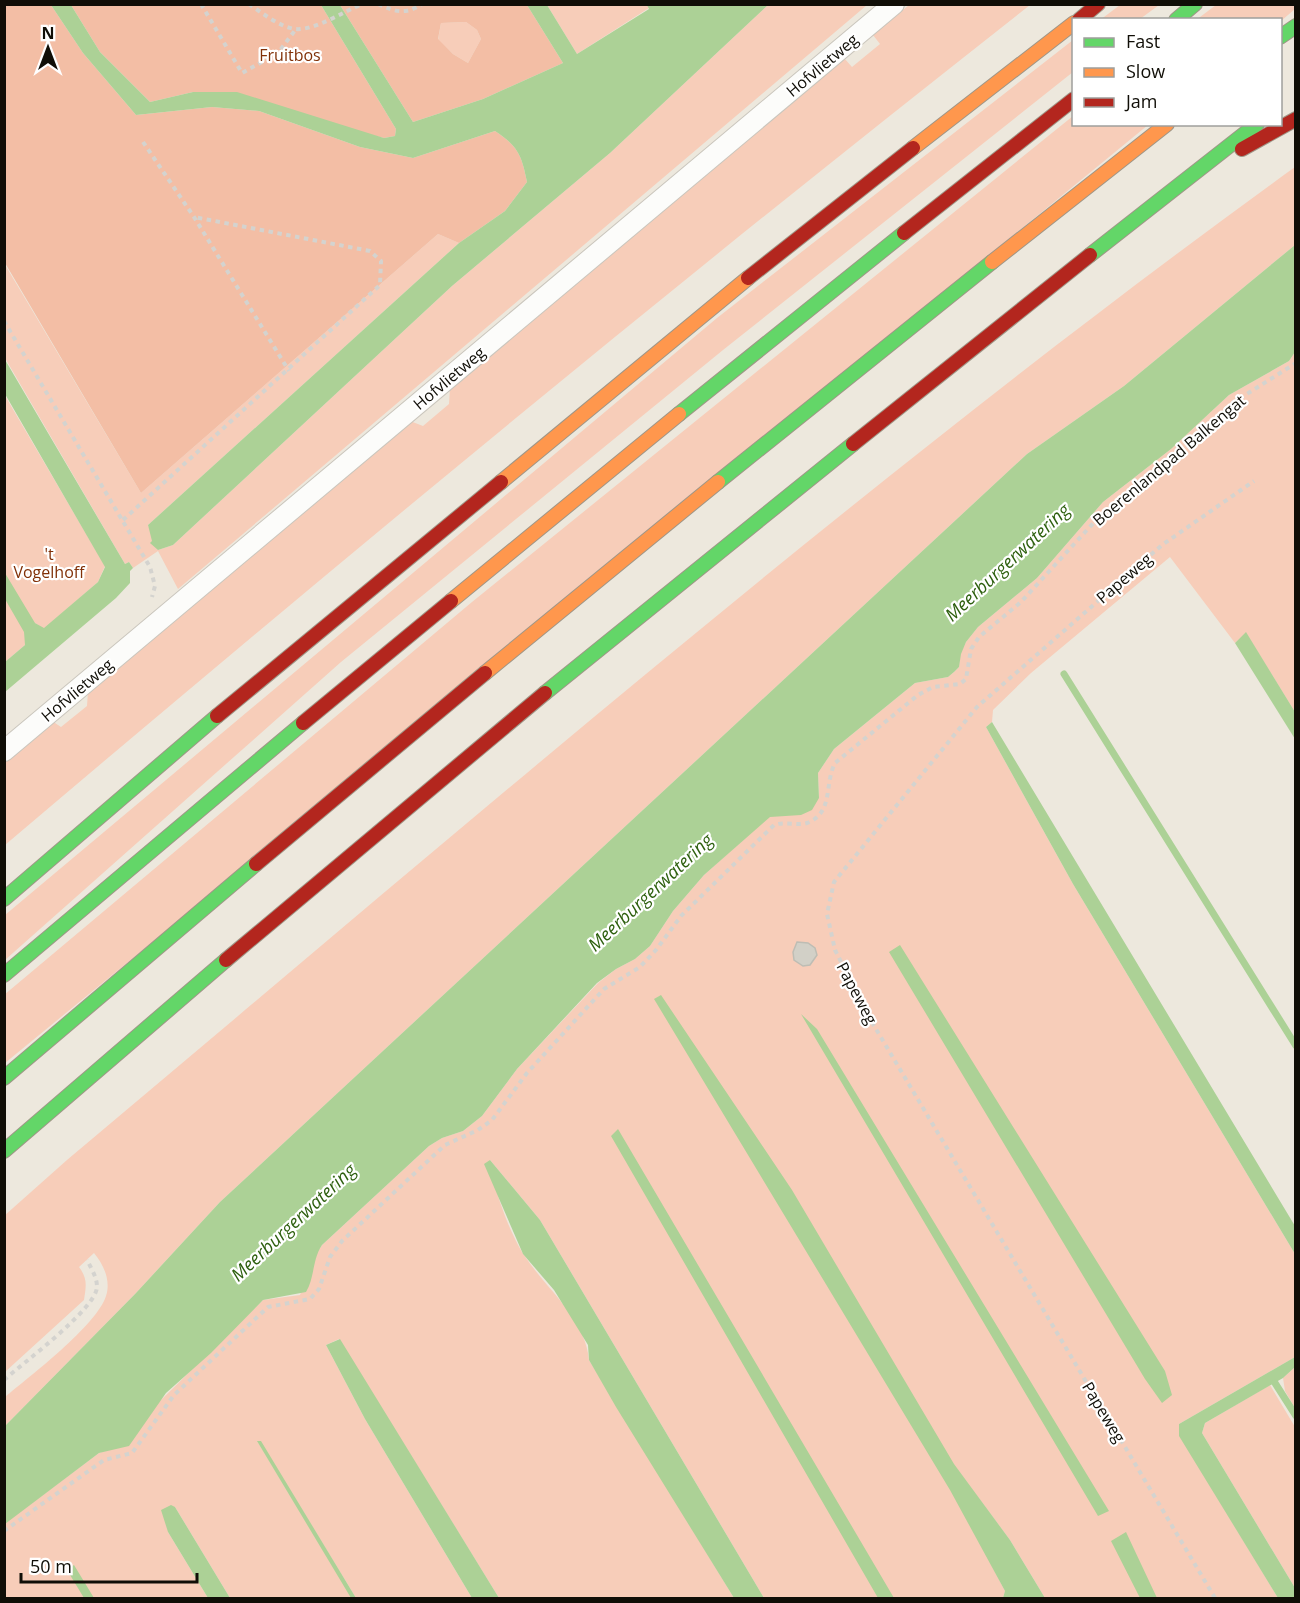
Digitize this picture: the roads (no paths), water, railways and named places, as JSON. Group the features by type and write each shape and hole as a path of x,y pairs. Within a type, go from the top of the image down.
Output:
{"highway":[{"path":"1080,18 1098,4"},
{"path":"1178,18 1195,4"},
{"path":"4,899 206,725 796,239 1072,25"},
{"path":"1282,36 1296,26"},
{"path":"4,975 227,786 609,469 1072,101"},
{"path":"1188,179 1296,119"},
{"path":"4,1078 251,866 505,654 897,336 1164,126"},
{"path":"4,1150 531,705 962,356 1254,126"}],"street":[{"name":"Hofvlietweg","path":"4,751 894,4"}],"water":[{"path":"51,5 71,5 100,52 150,102 193,92 237,92 384,138 395,136 396,129 321,5 340,5 413,122 483,99 563,63 527,5 547,5 577,54 649,9 647,5 768,5 610,153 452,286 173,545 158,550 150,543 152,541 148,525 459,243 505,211 527,182 518,152 495,131 413,158 360,147 259,111 212,107 136,115 83,53"},
{"name":"Meerburgerwatering","path":"1295,245 1295,352 1289,361 1229,395 1171,449 1103,502 1037,578 978,627 966,642 959,667 954,672 948,677 915,683 834,749 818,773 819,798 812,810 801,815 770,817 704,875 673,911 650,946 635,959 597,983 517,1069 482,1116 463,1131 442,1138 429,1146 322,1245 306,1292 263,1300 211,1353 166,1393 129,1446 99,1453 5,1524 5,1426 136,1293 220,1202 1027,454 1124,386"},
{"path":"4,358 125,564 129,562 133,568 130,571 130,583 116,598 5,692 5,662 25,645 24,632 5,599 5,573 35,623 44,628 98,582 105,567 5,394"},
{"path":"1246,632 1295,712 1295,739 1235,643"},
{"path":"992,722 1295,1226 1295,1254 1073,884 986,727"},
{"path":"900,945 1165,1371 1172,1395 1162,1403 1145,1379 889,952"},
{"path":"661,995 792,1190 954,1464 1010,1540 1045,1598 1003,1598 1005,1591 950,1490 654,999"},
{"path":"801,1014 817,1029 1109,1511 1098,1516"},
{"path":"618,1129 894,1598 878,1598 611,1136"},
{"path":"490,1160 540,1220 764,1598 734,1598 616,1407 589,1360 588,1345 554,1290 523,1254 484,1164"},
{"path":"340,1339 499,1598 472,1598 365,1419 326,1345"},
{"path":"1295,1357 1295,1367 1283,1378 1205,1423 1202,1433 1295,1588 1295,1598 1278,1598 1179,1436 1179,1424"},
{"path":"257,1441 261,1441 356,1598 351,1598"},
{"path":"171,1505 175,1507 230,1598 208,1598 168,1532 161,1510"},
{"path":"1126,1532 1157,1598 1140,1598 1111,1541"},
{"path":"74,1565 94,1598 84,1598 67,1570"}],"waterway":[{"path":"1064,674 1296,1046"},
{"path":"1275,1383 1296,1416"}],"park label":[{"name":"Fruitbos","path":"290,55"},
{"name":"'t Vogelhoff","path":"49,563"}]}
